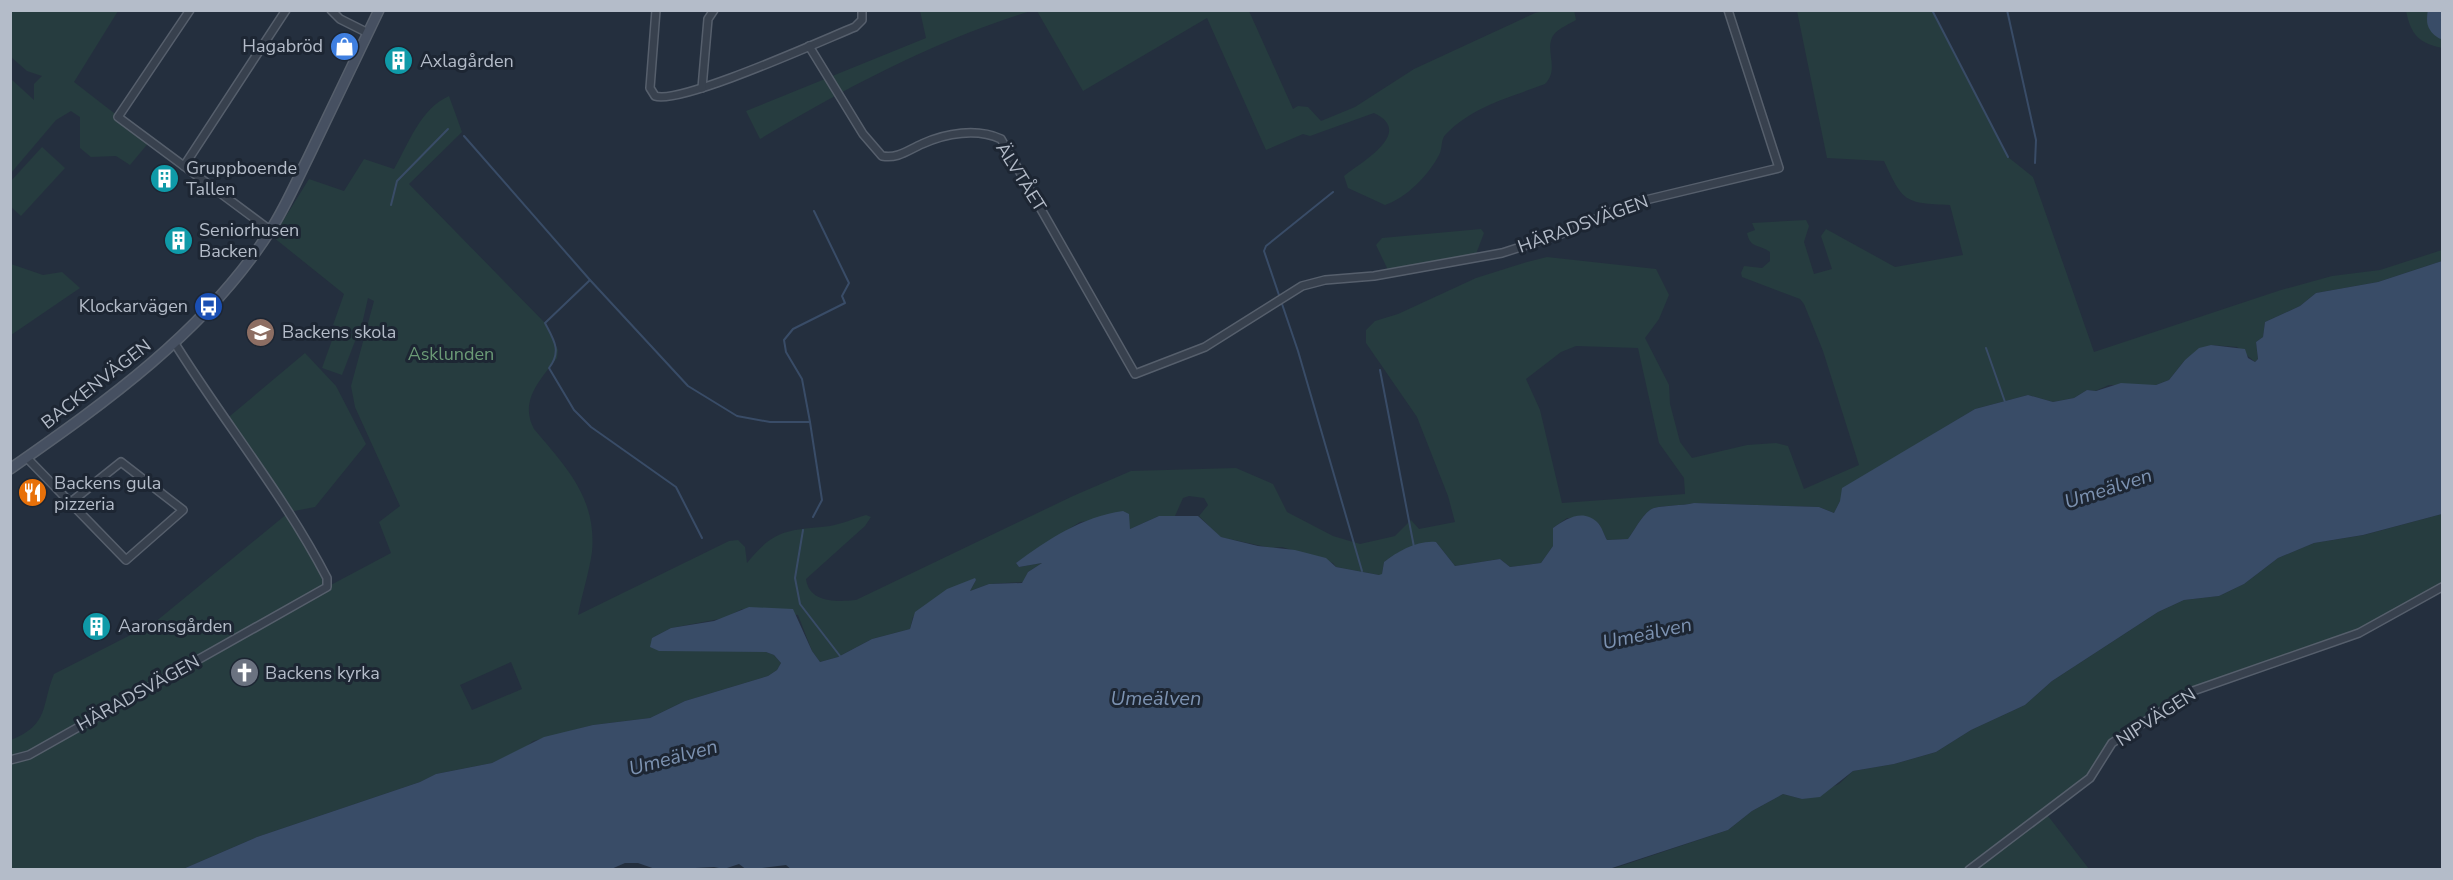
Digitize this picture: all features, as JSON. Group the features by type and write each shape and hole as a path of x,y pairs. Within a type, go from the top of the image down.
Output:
{"street":[{"path":"190,10 118,117 270,230"},
{"path":"184,166 286,10"},
{"path":"331,10 340,19 368,33"},
{"name":"BACKENVÄGEN","path":"10,469 138,376 225,288 270,230 379,10"},
{"path":"656,10 650,83 652,92 664,98 702,88 858,26 862,20 862,10"},
{"path":"702,88 708,19 714,10"},
{"name":"HÄRADSVÄGEN","path":"1135,374 1205,346 1302,286 1325,280 1374,276 1502,253 1567,232 1629,204 1779,168 1728,10"},
{"name":"ÄLVTÅET","path":"809,46 863,134 882,156 897,156 926,142 955,134 980,134 1001,139 1135,374"},
{"name":"HÄRADSVÄGEN","path":"10,760 28,755 327,587 327,578 288,513 224,421 174,342"},
{"path":"27,458 126,560 183,510 121,462 70,502"},
{"name":"NIPVÄGEN","path":"1969,870 2090,778 2112,743 2193,691 2359,633 2442,586"}],"green space":[{"path":"1574,10 1576,20 1557,31 1551,39 1552,65 1545,84 1493,103 1457,124 1444,136 1439,155 1423,178 1401,197 1385,205 1348,188 1344,176 1371,156 1387,138 1389,129 1385,121 1374,113 1310,136 1303,134 1266,150 1207,18 1083,91 1037,11 1249,11 1293,109 1298,106 1308,107 1321,121 1355,107 1414,69 1535,13"},
{"path":"10,11 118,11 74,82 150,141 130,165 116,156 91,157 80,148 80,117 71,111 56,120 11,173 11,79 34,100 34,84 42,76 27,71 11,57"},
{"path":"920,11 1031,11 960,36 892,67 760,139 746,111 926,38"},
{"name":"Asklunden","path":"1797,11 1932,11 2008,157 2033,177 2094,352 2281,290 2332,276 2380,270 2442,250 2442,261 2378,282 2316,293 2300,306 2265,322 2263,337 2256,342 2258,359 2255,362 2237,347 2211,345 2185,360 2169,380 2156,385 2109,385 2095,391 2087,390 2074,398 2053,402 2028,395 1975,409 1935,433 1840,501 1834,513 1819,507 1694,503 1663,506 1650,510 1628,539 1607,540 1599,524 1567,518 1553,528 1553,546 1541,563 1510,567 1500,559 1455,566 1436,542 1415,546 1396,554 1384,562 1382,575 1379,575 1336,567 1333,563 1282,547 1271,548 1220,537 1199,516 1208,505 1204,498 1189,496 1183,498 1175,516 1159,516 1130,529 1129,518 1080,522 1016,563 1019,567 1042,563 1028,572 1023,582 989,584 970,591 976,580 913,617 910,629 872,639 838,657 820,662 812,651 798,615 742,609 725,618 671,628 652,638 717,650 766,652 774,655 781,663 777,670 768,676 685,701 650,718 593,725 533,741 525,748 492,763 436,774 420,782 257,837 183,869 11,870 11,740 24,734 38,721 54,674 154,623 288,513 224,421 305,353 336,386 366,444 315,507 289,512 320,565 327,587 391,553 379,522 400,506 355,407 351,386 374,301 368,298 360,333 333,325 344,294 273,237 309,179 344,191 364,159 394,169 423,118 430,109 449,96 462,132 409,184 545,323 558,350 557,358 534,391 529,409 534,429 568,470 577,484 590,515 592,552 578,615 729,541 738,540 745,547 747,563 766,543 784,533 835,525 866,515 871,517 865,526 806,579 812,593 818,597 833,601 856,600 1073,496 1131,471 1236,468 1273,484 1287,512 1333,536 1360,544 1395,536 1411,520 1419,529 1455,522 1448,496 1417,417 1366,343 1366,330 1375,321 1398,314 1476,278 1547,257 1656,269 1669,295 1659,319 1645,338 1669,385 1670,404 1680,442 1692,458 1747,445 1776,443 1788,446 1804,489 1859,465 1823,351 1804,304 1800,299 1742,277 1744,266 1762,268 1770,261 1770,252 1753,244 1748,238 1747,233 1755,230 1752,223 1806,220 1809,226 1804,242 1814,274 1832,269 1821,236 1826,229 1895,267 1963,255 1950,205 1923,203 1907,198 1896,185 1884,161 1827,158","holes":["1576,346 1638,348 1659,443 1684,478 1685,494 1562,503 1540,410 1526,379 1561,352","511,662 522,689 472,710 460,685"]},
{"path":"2406,11 2442,11 2442,48 2417,37 2410,26"},
{"path":"42,147 65,168 21,216 11,207 11,181"},
{"path":"1481,229 1484,233 1476,254 1388,270 1376,245 1382,238"},
{"path":"11,264 43,275 62,272 80,288 11,335"},
{"path":"336,329 357,336 342,375 322,368"},
{"path":"2442,514 2442,587 2359,633 2193,691 2112,743 2090,778 2045,812 2089,869 1609,870 1728,830 1752,811 1783,794 1802,799 1839,784 1853,771 1894,764 1936,752 1971,730 2025,705 2052,681 2158,612 2184,600 2219,596 2244,584 2278,558 2314,543 2364,535"}],"water":[{"name":"Umeälven","path":"2442,261 2442,514 2363,535 2314,543 2278,558 2244,584 2219,596 2184,600 2158,612 2052,681 2025,705 1971,730 1936,752 1894,764 1853,771 1820,797 1802,799 1783,794 1752,811 1728,830 1609,869 792,870 786,865 747,870 739,864 724,869 714,867 658,870 638,863 625,863 609,870 183,869 257,837 420,782 436,774 492,763 544,737 593,725 650,718 685,701 768,676 777,670 781,663 774,655 766,652 659,651 650,647 652,638 671,628 714,621 749,607 793,609 812,651 820,662 838,657 872,639 910,629 915,612 947,589 975,578 970,591 989,584 1022,583 1028,572 1042,563 1019,567 1016,563 1028,554 1079,524 1123,511 1129,514 1130,529 1159,516 1198,516 1221,537 1258,546 1295,550 1326,558 1336,567 1379,575 1382,574 1384,562 1402,550 1429,542 1436,542 1455,566 1500,559 1510,567 1541,563 1553,546 1553,528 1575,516 1586,516 1598,523 1607,540 1628,539 1650,510 1663,506 1694,503 1819,507 1834,513 1840,501 1842,488 1975,409 2028,395 2053,402 2074,398 2087,390 2096,391 2121,383 2156,385 2169,380 2185,360 2199,348 2211,345 2245,349 2248,358 2255,362 2258,359 2256,342 2263,337 2265,322 2300,306 2316,293 2378,282"}],"waterway":[{"path":"1932,10 2008,157"},
{"path":"2007,10 2036,140 2035,163"},
{"path":"2435,10 2434,23 2442,32"},
{"path":"391,205 397,181 448,129"},
{"path":"464,136 590,280 688,386 737,416 770,422 810,422"},
{"path":"1333,192 1266,246 1264,251 1298,351 1362,571"},
{"path":"813,517 822,500 810,422 802,379 786,352 784,340 793,329 845,303 842,296 849,283 814,211"},
{"path":"590,280 545,323 554,340 556,351 549,368 574,410 591,427 676,487 702,538"},
{"path":"1986,348 2005,402"},
{"path":"1380,370 1414,547"},
{"path":"803,530 795,578 800,604 840,656"}],"place":[{"name":"Hagabröd","path":"344,46"},
{"name":"Axlagården","path":"399,61"},
{"name":"Gruppboende Tallen","path":"165,178"},
{"name":"Seniorhusen Backen","path":"178,240"},
{"name":"Klockarvägen","path":"209,306"},
{"name":"Backens skola","path":"261,332"},
{"name":"Backens gula pizzeria","path":"33,493"},
{"name":"Aaronsgården","path":"97,626"},
{"name":"Backens kyrka","path":"244,673"}]}
